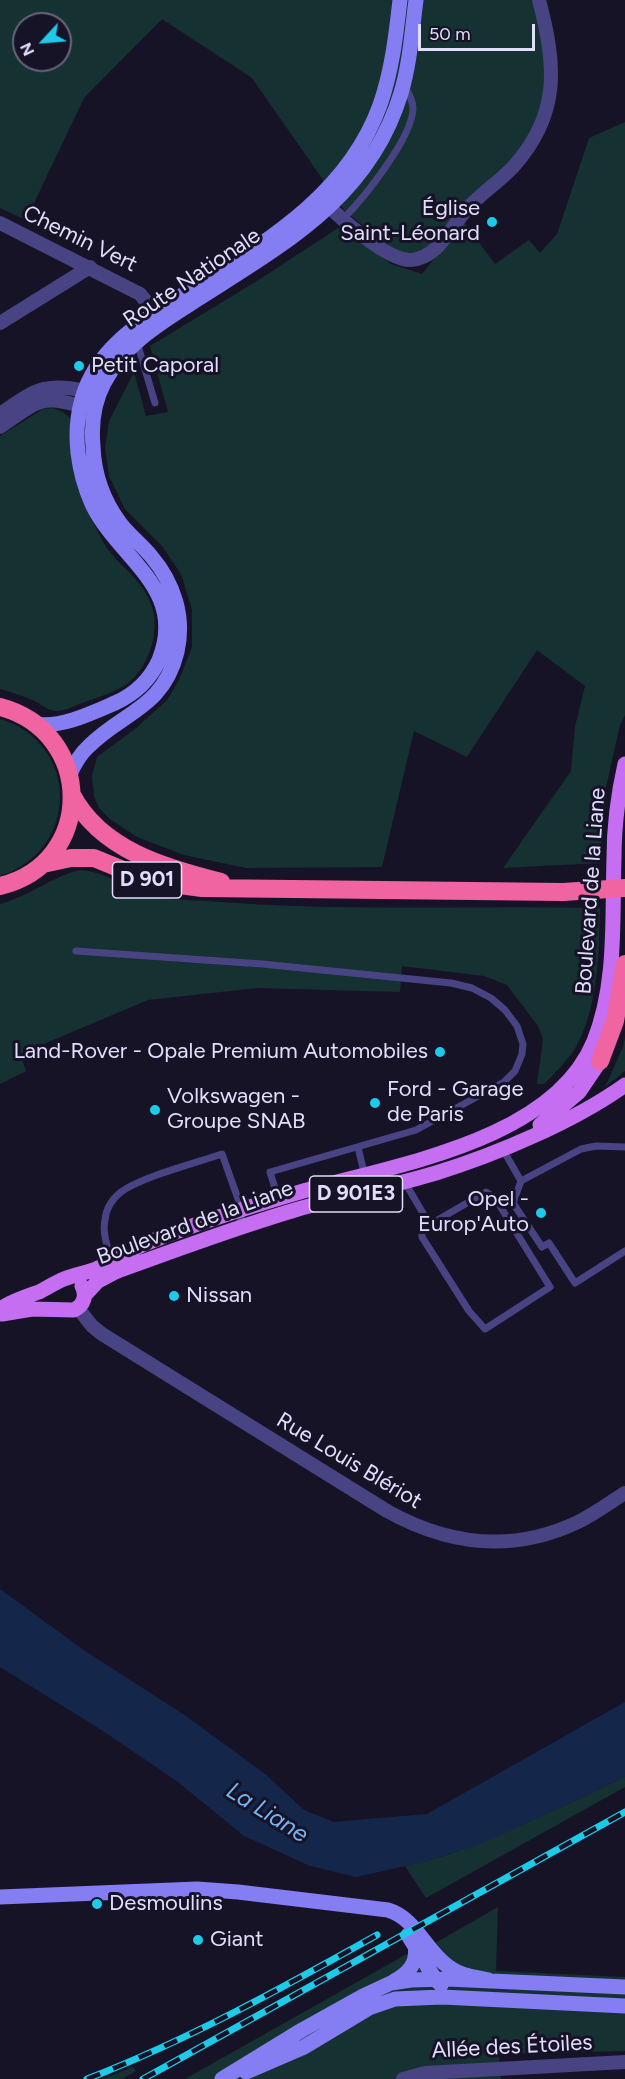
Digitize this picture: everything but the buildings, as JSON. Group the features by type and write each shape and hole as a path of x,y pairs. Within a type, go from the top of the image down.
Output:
{"highway":[{"path":"0,707 36,724 56,745 64,759 72,795 70,817 57,847 43,864 21,879 0,886"},
{"name":"D 901","path":"72,795 92,824 134,853 213,879 255,888"},
{"name":"D 901","path":"43,864 71,858 94,858 157,882 196,888 384,890 563,886 625,888"},
{"name":"D 901","path":"563,886 625,876"},
{"name":"D 901E3","path":"600,1060 615,1021 625,964"}],"main road":[{"name":"Route Nationale","path":"325,202 375,117 388,76 400,0"},
{"name":"Route Nationale","path":"36,724 63,722 126,699 153,672 165,635 164,610 156,589 143,568 107,528 86,487 78,452 96,367 130,330 159,317 289,239 325,202 359,175 392,117 403,85 411,46 416,0"},
{"name":"Route Nationale","path":"92,392 118,360 159,317"},
{"name":"Route Nationale","path":"69,776 75,762 88,746 143,707 159,690 173,664 180,635 177,607 169,584 152,556 120,523 105,498 99,483 87,408"},
{"name":"Boulevard de la Liane","path":"0,1310 8,1304 112,1261 167,1235 278,1199 436,1155 506,1126 548,1100 583,1063 597,1033 608,986 612,952 615,828 625,764"},
{"name":"D 901E3","path":"505,1147 544,1122 568,1102 585,1083 600,1060"},
{"name":"Boulevard de la Liane","path":"75,1304 98,1281 115,1272 236,1228 453,1167 574,1116 625,1085"},
{"path":"62,1281 80,1282 84,1288 75,1304 56,1304 53,1297 62,1281"},
{"path":"0,1314 75,1304"},
{"path":"0,1897 197,1889 396,1912 405,1919 442,1962 465,1975 489,1980"},
{"path":"379,1910 397,1923 415,1945 430,1977 449,1992 462,1998"},
{"path":"222,2079 302,2030 391,1983 411,1969 415,1958 415,1945"},
{"path":"230,2079 304,2047 362,2012 417,1988 430,1977 433,1964 432,1951"},
{"path":"391,1983 430,1977 625,1987"},
{"path":"389,2000 414,1997 462,1998 625,2006"}],"street":[{"path":"325,202 343,219 393,256 412,260 424,257 440,244 470,206 512,168 534,135 549,98 552,56 539,0"},
{"name":"Chemin Vert","path":"0,223 140,294 159,317"},
{"path":"0,323 90,267"},
{"path":"0,414 29,394 43,388 56,387 92,392"},
{"path":"0,427 28,407 43,400 63,401 87,408"},
{"name":"Rue Louis Blériot","path":"75,1304 92,1326 102,1334 387,1512 437,1534 483,1541 531,1538 578,1522 625,1493"},
{"name":"Allée des Étoiles","path":"403,2079 424,2073 625,2062"}],"lane":[{"path":"343,219 371,188 407,129 412,115 412,102 403,85"},
{"path":"137,341 155,403"},
{"path":"76,951 262,964 305,970 438,981 472,988 499,1003 517,1026 523,1044 519,1063 510,1077 416,1130 270,1172 278,1199"},
{"path":"625,1147 596,1146 581,1149 521,1181 513,1203 542,1248 549,1243 575,1283 625,1251"},
{"path":"357,1147 366,1180 362,1192"},
{"path":"505,1147 521,1181"},
{"path":"112,1261 104,1232 105,1217 115,1197 134,1184 222,1154 242,1210 241,1220 236,1228"},
{"path":"404,1181 430,1225"},
{"path":"490,1193 550,1287 485,1329 469,1311 422,1237 422,1229 430,1225 482,1194 490,1193"}],"green space":[{"path":"0,0 533,0 542,29 547,88 531,132 512,158 470,200 435,243 421,254 405,255 381,240 344,210 252,78 162,19 84,98 26,220 0,208"},
{"path":"625,122 625,715 620,725 604,796 600,863 503,868 571,771 575,727 585,686 537,650 467,757 414,731 382,867 246,868 184,855 137,837 110,819 99,808 94,796 92,776 97,757 135,729 167,700 179,680 192,647 192,610 181,574 162,546 125,509 109,476 105,448 109,421 134,372 146,416 168,412 150,346 338,228 357,238 391,264 422,274 464,222 495,264 529,240 540,253 557,234 589,138"},
{"path":"53,408 70,418 73,468 82,497 98,532 113,556 145,591 153,610 154,620 153,640 146,660 127,684 112,692 59,711 0,689 0,436 43,409"},
{"path":"0,719 26,732 45,750 56,772 60,797 56,821 45,844 26,863 0,876"},
{"path":"79,870 109,877 146,894 175,899 305,906 600,908 596,978 584,1030 570,1056 544,1084 537,1084 543,1040 538,1026 507,985 484,976 402,966 400,992 257,988 148,1000 20,1054 26,1071 0,1084 0,904"},
{"path":"625,1037 625,1071 605,1087 623,1047"},
{"path":"625,1776 625,1787 426,1898 405,1866 438,1858 486,1841"},
{"path":"498,1907 496,1971 625,1977 625,2051 499,2054 501,2079 185,2079 405,1955 437,1942"},
{"path":"133,2067 136,2071 122,2079 102,2079"}],"water":[{"name":"La Liane","path":"0,1589 85,1651 186,1716 265,1774 304,1810 334,1822 427,1814 625,1702 625,1776 481,1844 424,1862 356,1877 310,1866 244,1836 178,1782 103,1731 0,1667"}],"railway":[{"path":"143,2079 625,1812"},
{"path":"87,2079 162,2048 270,1994 377,1935"}],"place":[{"name":"Église Saint-Léonard","path":"492,222"},
{"name":"Petit Caporal","path":"79,366"},
{"name":"Land-Rover - Opale Premium Automobiles","path":"440,1052"},
{"name":"Ford - Garage de Paris","path":"375,1103"},
{"name":"Volkswagen - Groupe SNAB","path":"155,1110"},
{"name":"Opel - Europ'Auto","path":"541,1213"},
{"name":"Nissan","path":"174,1296"},
{"name":"Desmoulins","path":"97,1904"},
{"name":"Giant","path":"198,1940"}]}
